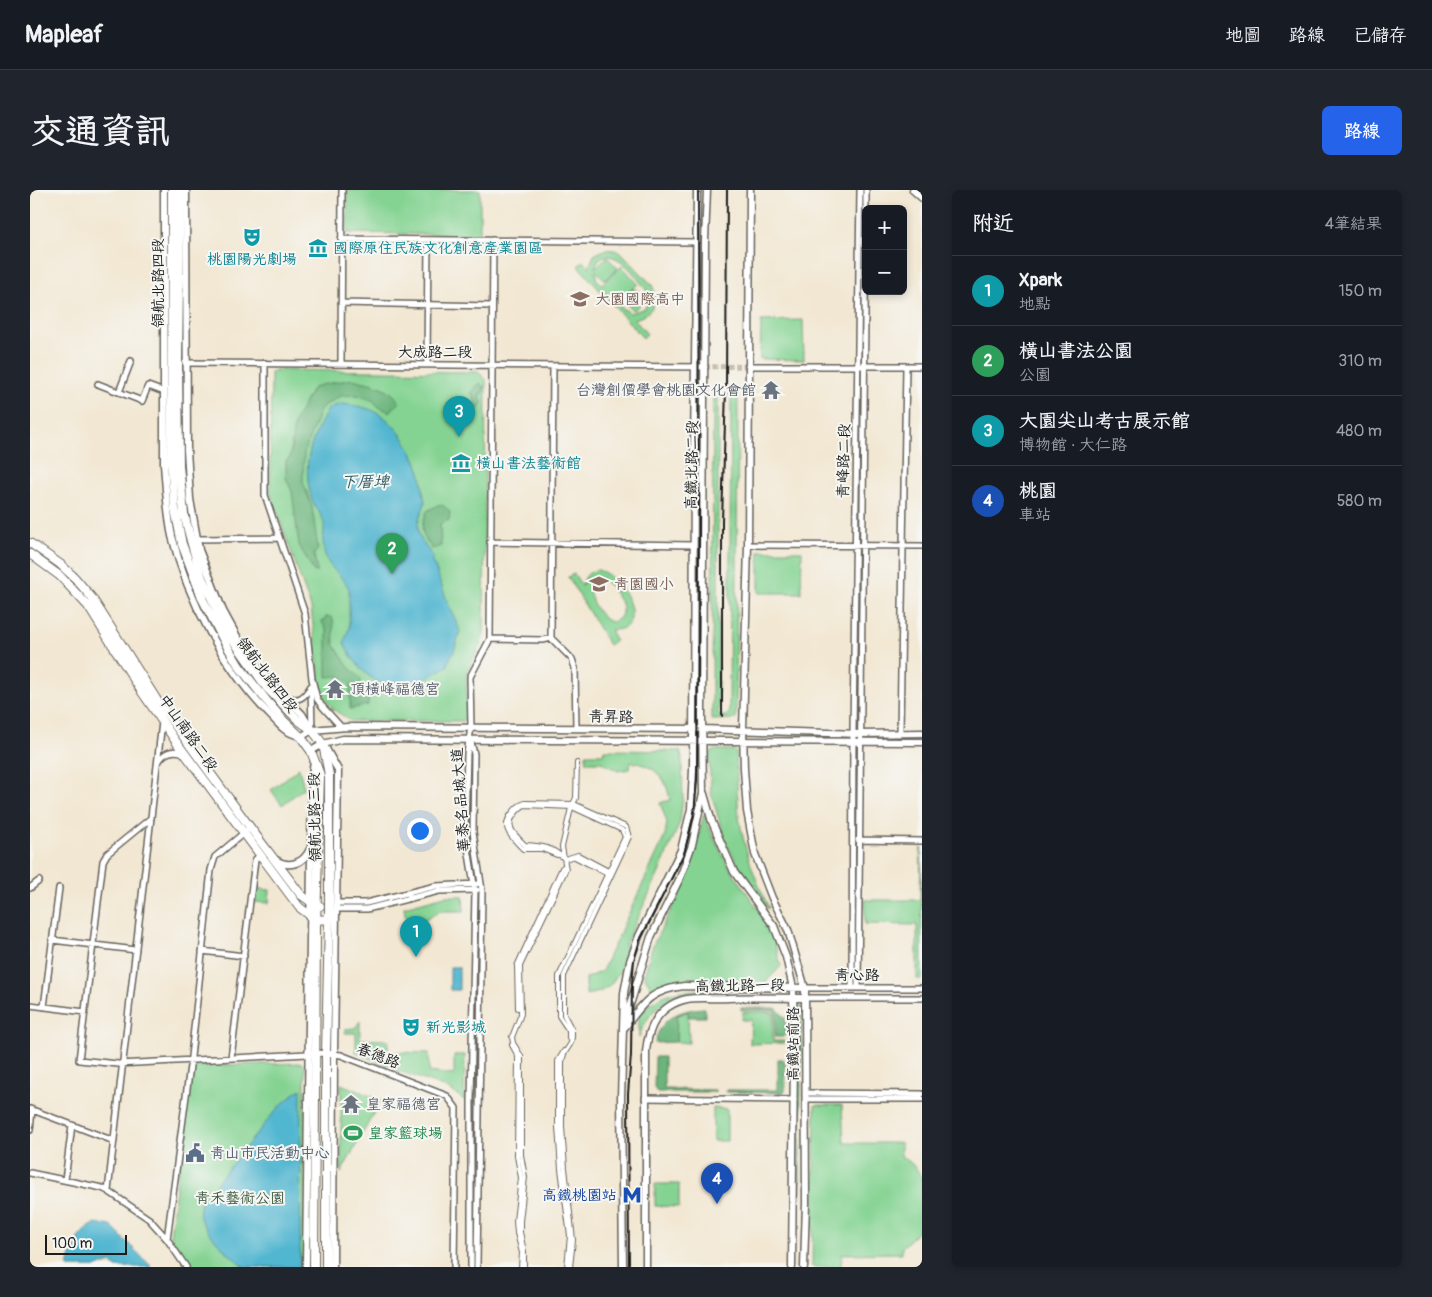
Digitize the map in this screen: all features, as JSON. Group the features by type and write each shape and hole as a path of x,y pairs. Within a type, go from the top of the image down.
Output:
{"main road":[{"name":"領航北路四段","path":"172,190 175,363 181,487 186,523 202,578 228,633 267,688 298,720 312,730 324,744"},
{"name":"領航北路四段","path":"180,190 172,464 175,509 182,544 192,576 207,608 239,666 278,714 302,737"},
{"name":"中山南路二段","path":"30,543 60,564 92,598 164,709 301,895 313,904"},
{"name":"中山南路二段","path":"30,554 60,576 88,606 162,722 185,754 299,907 313,918"},
{"name":"領航北路三段","path":"302,737 311,751 320,775 313,904 314,1267"},
{"name":"領航北路三段","path":"324,744 329,775 334,906 329,919 330,1054 326,1267"},
{"path":"313,904 334,906"},
{"path":"313,918 329,919"}],"street":[{"name":"領航北路四段","path":"164,190 175,363 187,450 190,499 199,550 228,619 241,644 267,679 302,714 312,730"},
{"name":"領航北路四段","path":"186,190 175,363 164,392 164,464 172,536 184,577 193,599 240,680 261,706 286,730 302,737"},
{"path":"340,364 342,190"},
{"name":"高鐵北路二段","path":"693,740 697,190"},
{"name":"高鐵北路二段","path":"702,740 707,190"},
{"path":"743,741 748,545 750,190"},
{"name":"青峰路二段","path":"865,190 866,205"},
{"name":"青峰路二段","path":"856,733 855,545 865,190"},
{"path":"913,190 922,198"},
{"path":"342,239 696,242"},
{"path":"427,365 428,240"},
{"path":"470,740 470,677 490,640 493,240"},
{"name":"青峰路二段","path":"856,733 865,366 866,250"},
{"path":"341,302 492,306"},
{"path":"119,392 131,361"},
{"name":"大成路二段","path":"175,363 705,367"},
{"path":"265,363 265,495 305,614 312,679 318,701 342,727"},
{"path":"553,366 551,638 572,659 575,668 576,728"},
{"path":"748,366 922,366"},
{"path":"900,732 903,456 906,366"},
{"path":"98,384 142,401 148,386 164,392"},
{"path":"197,539 279,538"},
{"path":"490,542 693,545"},
{"path":"748,545 922,546"},
{"path":"490,640 543,640 551,638"},
{"path":"312,679 312,730"},
{"path":"283,696 294,700 301,698 311,686"},
{"path":"108,1190 164,709"},
{"name":"青昇路","path":"302,737 312,730 342,727 702,729 922,733"},
{"path":"855,988 856,733"},
{"name":"青昇路","path":"311,751 324,744 343,739 922,742"},
{"name":"華泰名品城大道","path":"470,740 467,754 465,829 475,891 471,1100 471,1267"},
{"name":"華泰名品城大道","path":"470,740 474,754 473,832 482,887 477,1267"},
{"path":"623,1267 621,1098 624,993 630,961 639,936 681,850 691,809 693,740"},
{"path":"623,1030 651,937 687,862 692,845 703,793 702,740"},
{"name":"高鐵站前路","path":"743,741 747,811 755,854 772,898 788,930 805,988 804,1267"},
{"path":"157,764 162,756 168,753 180,752 185,754"},
{"name":"領航北路三段","path":"313,904 311,848 314,760"},
{"path":"523,1267 522,1253 516,1233 521,1178 517,1156 518,1056 511,1044 511,1037 519,1014 517,966 562,868 565,866 562,847 576,798 577,763"},
{"name":"高鐵站前路","path":"703,793 712,822 734,872 774,926 786,957 793,988"},
{"path":"565,860 560,855 542,849 524,849 507,830 508,818 519,804 573,805 626,827 629,837 610,873 564,976 564,1015 572,1030 571,1042 562,1062 562,1127 573,1240 568,1267"},
{"path":"30,1005 85,1012 105,857 151,818"},
{"path":"167,1239 190,1060 211,870 214,857 251,827"},
{"path":"856,840 922,841"},
{"path":"274,858 287,864 295,864 308,854 311,848"},
{"path":"231,1058 255,860 260,855"},
{"path":"565,860 578,855 610,873"},
{"path":"30,888 38,881"},
{"path":"334,906 366,903 436,886 474,884 482,887"},
{"path":"334,906 367,909 439,891 475,891 482,887"},
{"path":"44,1007 59,888"},
{"name":"領航北路三段","path":"333,1267 330,1054 334,906"},
{"path":"52,940 136,950"},
{"path":"202,951 244,956"},
{"name":"高鐵北路一段","path":"623,1030 646,1000 658,992 672,988 684,986 793,988 793,998 687,999 675,1003 657,1017 647,1036 645,1098 646,1267"},
{"name":"青心路","path":"793,988 922,988"},
{"name":"高鐵站前路","path":"792,1267 793,998"},
{"name":"青心路","path":"793,998 922,998"},
{"name":"春德路","path":"85,1012 79,1060 118,1064 340,1054 447,1096 456,1108 454,1267"},
{"name":"領航北路三段","path":"306,1267 312,1054"},
{"path":"806,1096 922,1094"},
{"path":"806,1096 922,1099"},
{"path":"645,1098 794,1100"},
{"path":"30,1130 31,1109 114,1141"},
{"path":"65,1180 72,1125"},
{"path":"30,1173 108,1190 149,1219 167,1239 186,1267"}],"green space":[{"path":"347,190 480,190 480,235 347,233"},
{"path":"606,249 620,251 652,285 655,297 652,307 645,314 634,319 647,334 643,338 578,266 583,261 589,267 594,255","holes":["604,256 611,257 628,267 645,288 648,294 645,308 631,313 622,308 616,300 618,301 638,284 622,266 602,284 596,278 596,271 605,280 618,268 607,257 595,268 598,260"]},
{"path":"635,288 646,299 633,311 622,299"},
{"path":"803,320 804,360 760,359 761,321"},
{"path":"275,370 479,372 486,380 484,633 481,644 467,672 466,717 463,721 351,721 334,710 321,693 311,608 270,492 271,373"},
{"path":"353,379 385,389 395,396 399,402 390,412 379,407 372,400 357,395 340,396 321,408 304,452 303,482 312,507 318,549 314,554 317,572 314,572 299,545 292,492 286,478 286,461 290,458 294,423 312,389 320,385"},
{"path":"480,383 484,391 479,396 482,402 479,409 471,392"},
{"path":"738,397 736,719 712,720 713,399 718,399 718,713 721,716 726,716 729,713 731,398"},
{"path":"438,505 444,506 450,512 449,520 440,524 441,546 432,549 423,535 422,527 427,511"},
{"path":"759,551 802,551 801,593 759,593"},
{"path":"597,570 616,581 629,602 631,613 630,622 623,628 610,630 616,641 609,645 568,577 574,574 582,586 587,575","holes":["601,578 609,584 623,606 621,617 612,622 606,620 601,615 592,600 590,592 590,585 594,580"]},
{"path":"327,616 333,618 334,644 347,665 361,679 360,689 368,699 368,705 350,709 350,685 342,676 327,677 327,631 322,622"},
{"path":"604,750 680,751 682,757 683,798 680,822 658,875 626,943 621,970 610,985 600,992 586,995 586,978 602,971 665,836 667,822 660,803 670,800 666,784 662,778 647,766 631,762 630,769 618,771 601,762 586,762 586,754 603,754"},
{"path":"714,750 734,750 736,752 738,809 741,829 751,864 768,909 748,883 726,843 711,793 709,754"},
{"path":"299,768 304,788 282,805 271,790"},
{"path":"704,814 713,837 728,865 764,918 775,944 781,966 767,981 671,981 652,989 644,976 653,945 689,874"},
{"path":"921,847 922,979 917,979 917,925 865,924 865,900 920,900"},
{"path":"255,881 260,889 270,890 269,903 253,902"},
{"path":"445,896 463,896 464,911 441,911 420,922 406,917 404,907"},
{"path":"720,991 689,993 664,1002 646,1021 639,1037 639,1014 657,999 674,992"},
{"path":"800,1006 802,1007 801,1102 798,1102"},
{"path":"705,1008 705,1017 689,1017 688,1011 677,1015 676,1042 655,1043 662,1027 673,1016 688,1010"},
{"path":"741,1008 776,1008 785,1018 786,1034 783,1037 775,1037 775,1010 741,1010"},
{"path":"688,1011 689,1043 676,1042 677,1016"},
{"path":"743,1012 773,1012 773,1041 784,1041 785,1043 750,1044 751,1020 742,1020"},
{"path":"360,1021 360,1039 388,1040 388,1067 356,1052 356,1033 345,1033 345,1029 355,1028"},
{"path":"393,1052 429,1053 429,1072 454,1075 454,1055 465,1055 464,1100 449,1089 393,1069"},
{"path":"655,1057 664,1057 664,1089 715,1090 715,1092 657,1092 654,1088"},
{"path":"778,1059 783,1059 785,1062 785,1091 782,1093 726,1092 726,1090 778,1090"},
{"name":"青禾藝術公園","path":"302,1063 305,1066 304,1267 189,1267 170,1236 191,1066"},
{"path":"341,1084 381,1100 341,1173"},
{"path":"798,1102 801,1102 800,1198 798,1198"},
{"path":"815,1105 842,1105 844,1143 901,1143 901,1156 920,1174 922,1178 922,1224 917,1233 902,1247 902,1253 842,1254 841,1267 812,1267"},
{"path":"713,1108 727,1109 727,1141 713,1141"},
{"path":"655,1184 679,1184 679,1207 655,1206"}],"water":[{"name":"下厝埤","path":"340,404 366,408 381,415 397,429 410,448 419,469 425,502 419,521 419,533 434,558 431,561 460,631 448,666 413,684 401,687 381,683 371,678 349,653 344,643 349,628 349,589 326,558 323,541 324,523 312,500 309,487 308,463 317,430 329,408"},
{"path":"450,967 459,967 459,990 450,990"},
{"path":"301,1089 300,1267 245,1267 220,1245 203,1224 200,1218 201,1202 276,1110"},
{"path":"96,1223 111,1226 152,1267 115,1267 111,1262 97,1267 68,1267 76,1241 84,1231"}],"tunnel":[{"path":"705,367 748,366"}],"railway":[{"path":"629,1267 628,1094 634,960 640,940 684,854 694,814 697,780 699,533 698,190"},
{"path":"722,716 722,521 726,389 727,190"}],"place":[{"name":"桃園陽光劇場","path":"252,237"},
{"name":"國際原住民族文化創意產業園區","path":"318,248"},
{"name":"大園國際高中","path":"580,299"},
{"name":"台灣創價學會桃園文化會館","path":"771,390"},
{"name":"大園尖山考古展示館","path":"459,437"},
{"name":"橫山書法藝術館","path":"461,463"},
{"name":"橫山書法公園","path":"392,574"},
{"name":"青園國小","path":"599,584"},
{"name":"頂橫峰福德宮","path":"335,689"},
{"name":"Xpark","path":"416,957"},
{"name":"新光影城","path":"411,1027"},
{"name":"皇家福德宮","path":"351,1104"},
{"name":"皇家籃球場","path":"353,1133"},
{"name":"青山市民活動中心","path":"195,1153"},
{"name":"高鐵桃園站","path":"632,1195"},
{"name":"桃園","path":"717,1204"}]}
